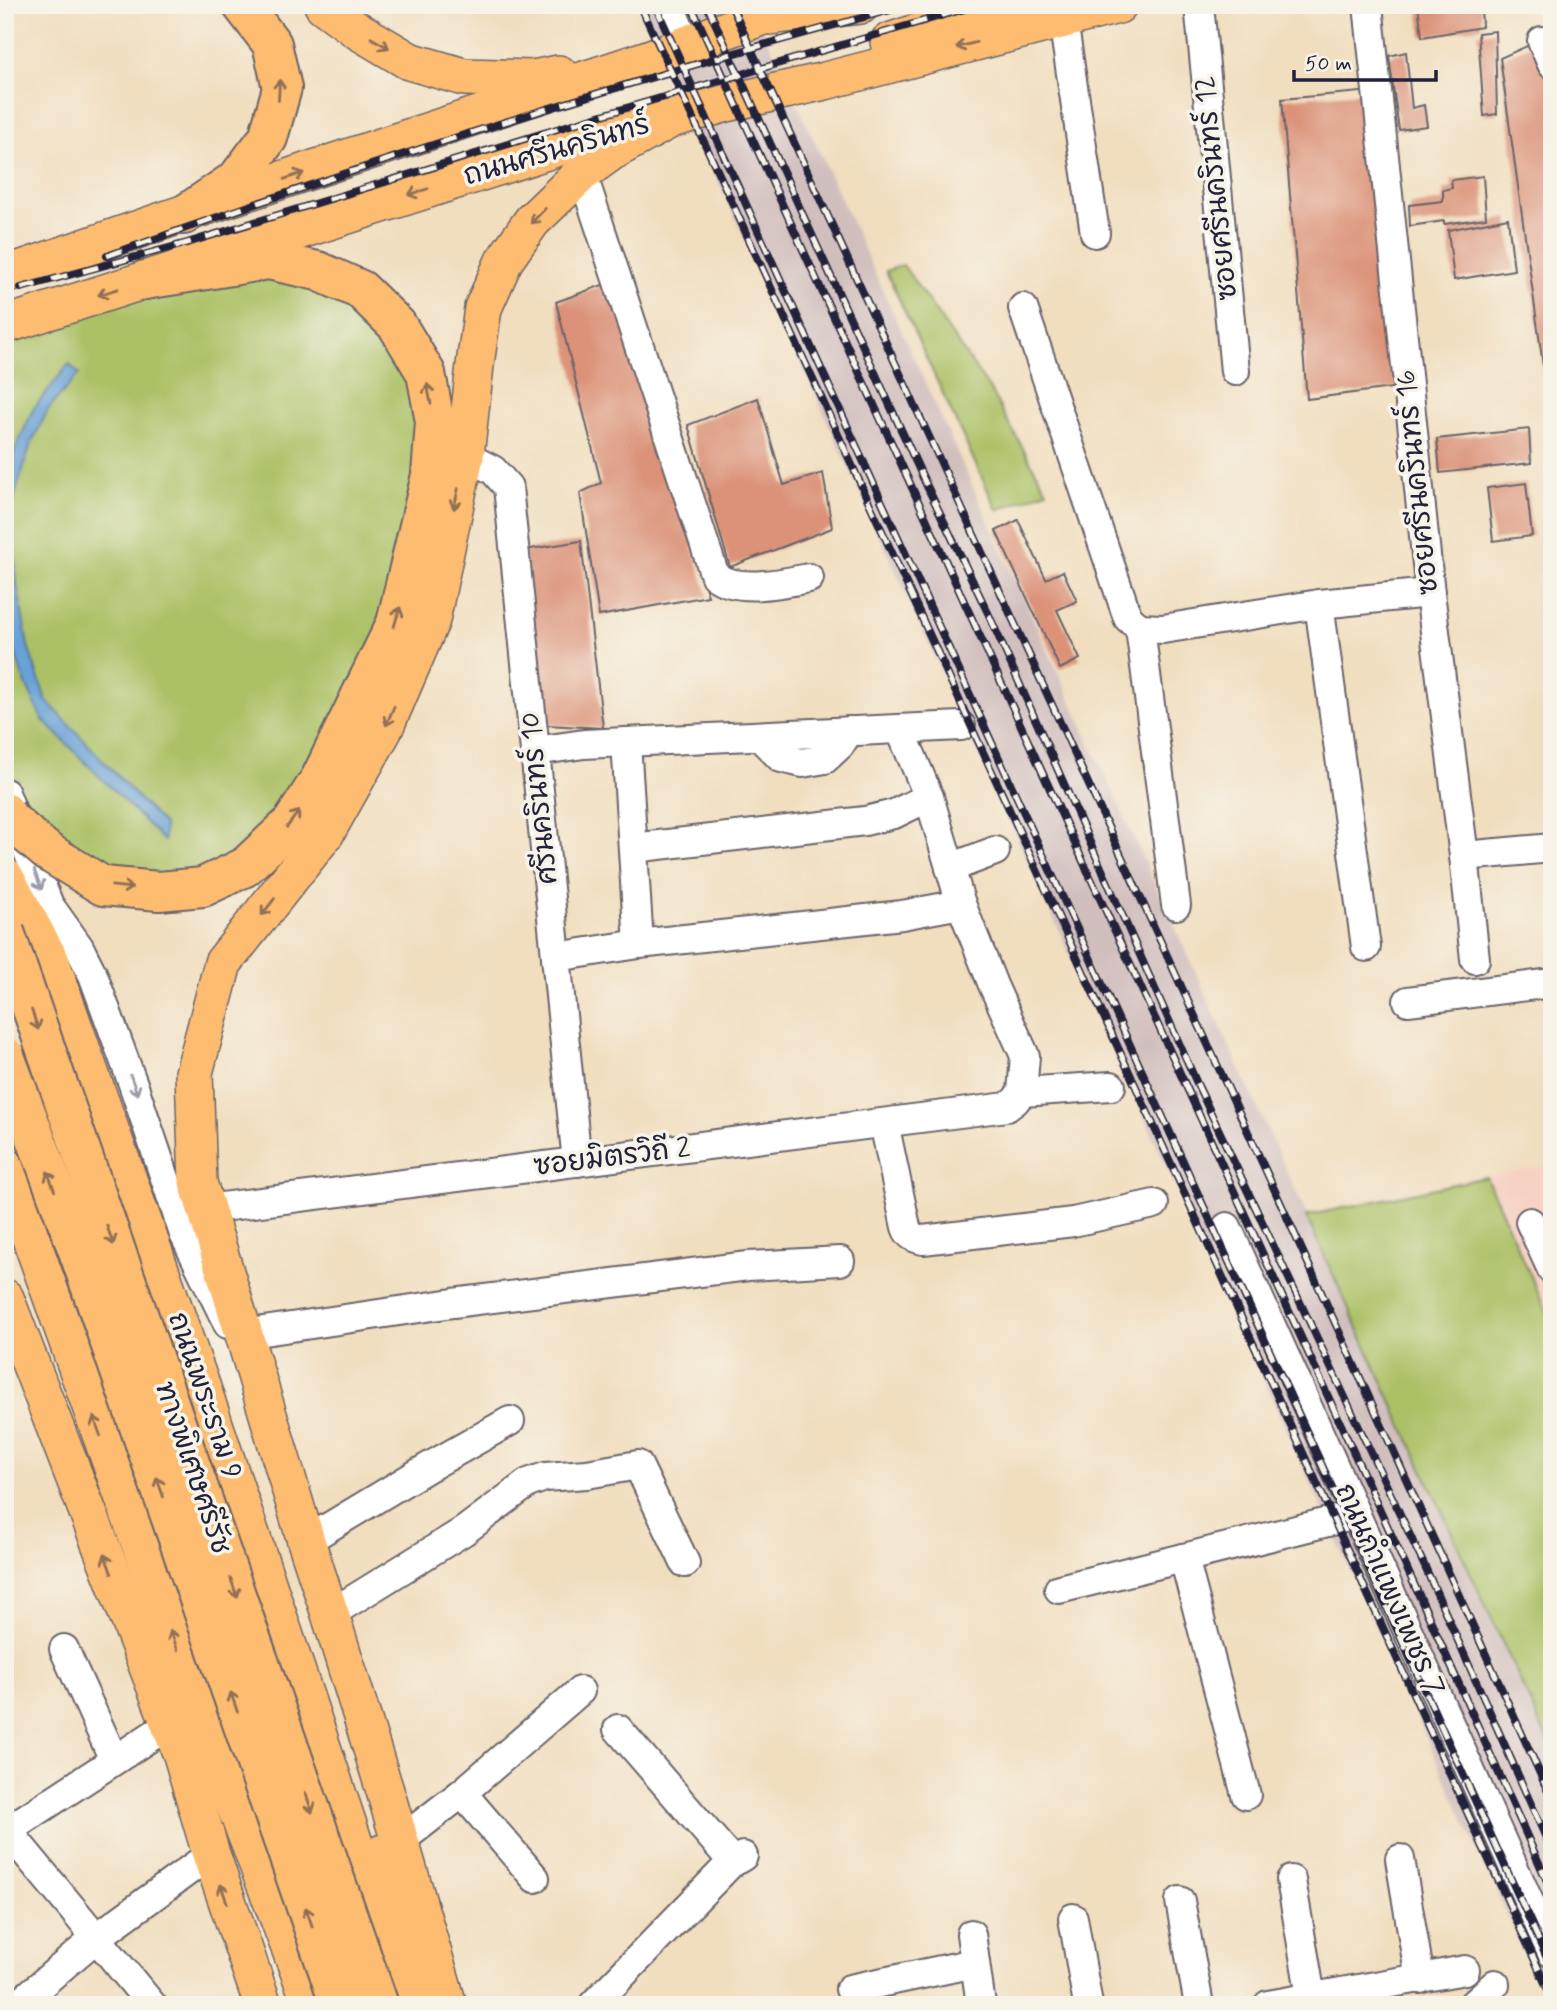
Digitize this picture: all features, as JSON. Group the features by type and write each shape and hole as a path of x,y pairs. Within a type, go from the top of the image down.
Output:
{"highway":[{"path":"184,215 237,179 268,138 282,88 272,44 242,5"},
{"path":"5,812 10,820 48,852 103,886 159,891 203,887 245,867 292,823 320,779 396,623 431,475 435,422 425,373 397,325 361,290 318,271 268,260 145,280"},
{"name":"ทางพิเศษศรีรัช","path":"5,932 390,1995"},
{"name":"ทางพิเศษศรีรัช","path":"5,1056 78,1251 321,2004"},
{"path":"391,1847 401,1956 413,2005"}],"main road":[{"path":"323,5 357,30 410,61 464,77 533,79 648,59"},
{"name":"ถนนศรีนครินทร์","path":"5,275 648,59 759,13 861,5"},
{"path":"612,130 660,113 848,59 900,38 1001,5"},
{"name":"ถนนศรีนครินทร์","path":"5,325 612,130 671,119 727,103 825,81 1118,5"},
{"path":"448,2005 391,1847 330,1614 198,1182 194,1073 223,963 325,834 383,731 431,620 465,456 484,308 504,261 532,220 582,173 611,152 671,119"},
{"name":"ถนนพระราม 9","path":"5,877 51,960 201,1385 355,1843 390,1995"},
{"path":"5,1167 216,1756 321,2004"},
{"path":"5,1298 176,1739 261,2004"},
{"path":"176,1739 321,2004"},
{"path":"321,2004 319,1980 341,1964 365,1957 390,1995"}],"street":[{"path":"669,5 687,45"},
{"name":"ซอยศรีนครินทร์ 12","path":"1199,5 1235,370"},
{"name":"ซอยศรีนครินทร์ 16","path":"1368,5 1430,593 1475,959"},
{"path":"1063,20 1096,233"},
{"path":"582,173 715,576 724,582 768,586 809,578"},
{"path":"1023,308 1128,618 1140,628 1163,629 1319,604 1430,593"},
{"name":"ศรีนครินทร์ 10","path":"465,456 493,470 508,487 577,1162"},
{"path":"1319,604 1366,947"},
{"path":"1140,628 1176,905"},
{"path":"535,751 584,744 961,726"},
{"path":"901,729 929,797 961,904 993,985 1026,1056 1019,1097"},
{"path":"626,742 639,944"},
{"path":"5,793 48,905 79,947 93,975 134,1084 184,1234 266,1404"},
{"path":"633,848 865,821 894,814 929,797"},
{"path":"1464,856 1552,848"},
{"path":"950,868 995,852"},
{"path":"556,957 639,944 902,915 961,904"},
{"path":"1408,1001 1552,983"},
{"name":"ซอยมิตรวิถี 2","path":"206,1209 1007,1108 1019,1097 1111,1086"},
{"path":"884,1123 906,1227 909,1234 915,1238 923,1240 1073,1222 1154,1204"},
{"path":"1530,1222 1552,1270"},
{"name":"ถนนกำแพงเพชร 7","path":"1227,1227 1552,1953"},
{"path":"244,1334 453,1303 748,1266 841,1261"},
{"path":"306,1541 510,1421"},
{"path":"330,1614 464,1531 528,1483 545,1476 587,1474 638,1465 685,1563"},
{"path":"1059,1589 1356,1515"},
{"path":"1184,1558 1247,1795"},
{"path":"64,1649 114,1760"},
{"path":"391,1847 462,1793 580,1690"},
{"path":"593,2005 738,1859 618,1729"},
{"path":"152,2005 6,1831 114,1760 176,1739"},
{"path":"462,1793 535,1878"},
{"path":"17,2005 96,1938 211,1854"},
{"path":"1400,1859 1420,1979"},
{"path":"1291,1880 1311,1997"},
{"path":"1180,1901 1199,2005"},
{"path":"1073,1918 1088,2005"},
{"path":"971,1934 981,2005"},
{"path":"850,1989 975,1964"},
{"path":"1268,2005 1465,1970"},
{"path":"1472,2005 1495,1984"}],"shaded area":[{"path":"638,5 752,5 1552,1750 1552,2005 1548,2005"},
{"path":"1552,1165 1552,1323 1486,1177"}],"green space":[{"path":"903,265 989,388 1047,491 997,510 886,271"},
{"path":"318,271 426,373 396,623 245,867 103,886 5,796 5,325 145,280"},
{"path":"1486,1177 1552,1323 1552,1750 1306,1216"}],"water":[{"path":"69,364 79,374 49,408 30,446 11,509 17,584 28,646 46,700 164,825 164,841 42,719 23,678 12,642 5,602 5,483 16,447 34,408"}],"building":[{"path":"1418,5 1481,5 1482,27 1422,37"},
{"path":"1495,31 1497,114 1484,116 1478,33"},
{"path":"1534,43 1552,83 1550,415 1500,58"},
{"path":"1406,52 1412,108 1424,105 1427,126 1399,130 1389,56"},
{"path":"1372,91 1407,386 1307,399 1282,99"},
{"path":"1483,176 1486,218 1410,226 1409,205 1443,201 1443,190 1452,188 1451,180"},
{"path":"1508,218 1514,270 1454,280 1448,230"},
{"path":"611,282 708,596 599,616 580,493 601,483 556,302"},
{"path":"758,398 784,485 823,473 832,528 730,567 688,425"},
{"path":"1529,429 1531,463 1440,473 1437,439"},
{"path":"1526,483 1532,536 1493,541 1487,488"},
{"path":"1018,520 1046,579 1063,571 1077,601 1057,610 1080,659 1060,669 996,531"},
{"path":"581,541 603,728 546,725 524,550"}],"railway":[{"path":"640,5 1552,1998"},
{"path":"655,5 1552,1969"},
{"path":"691,5 1424,1606 1552,1892"},
{"path":"707,5 925,482 989,615 1199,1088 1425,1567 1552,1851"},
{"path":"731,5 1552,1800"},
{"path":"107,256 505,122 706,61 909,5"},
{"path":"21,288 187,243 599,116 978,5"}]}
